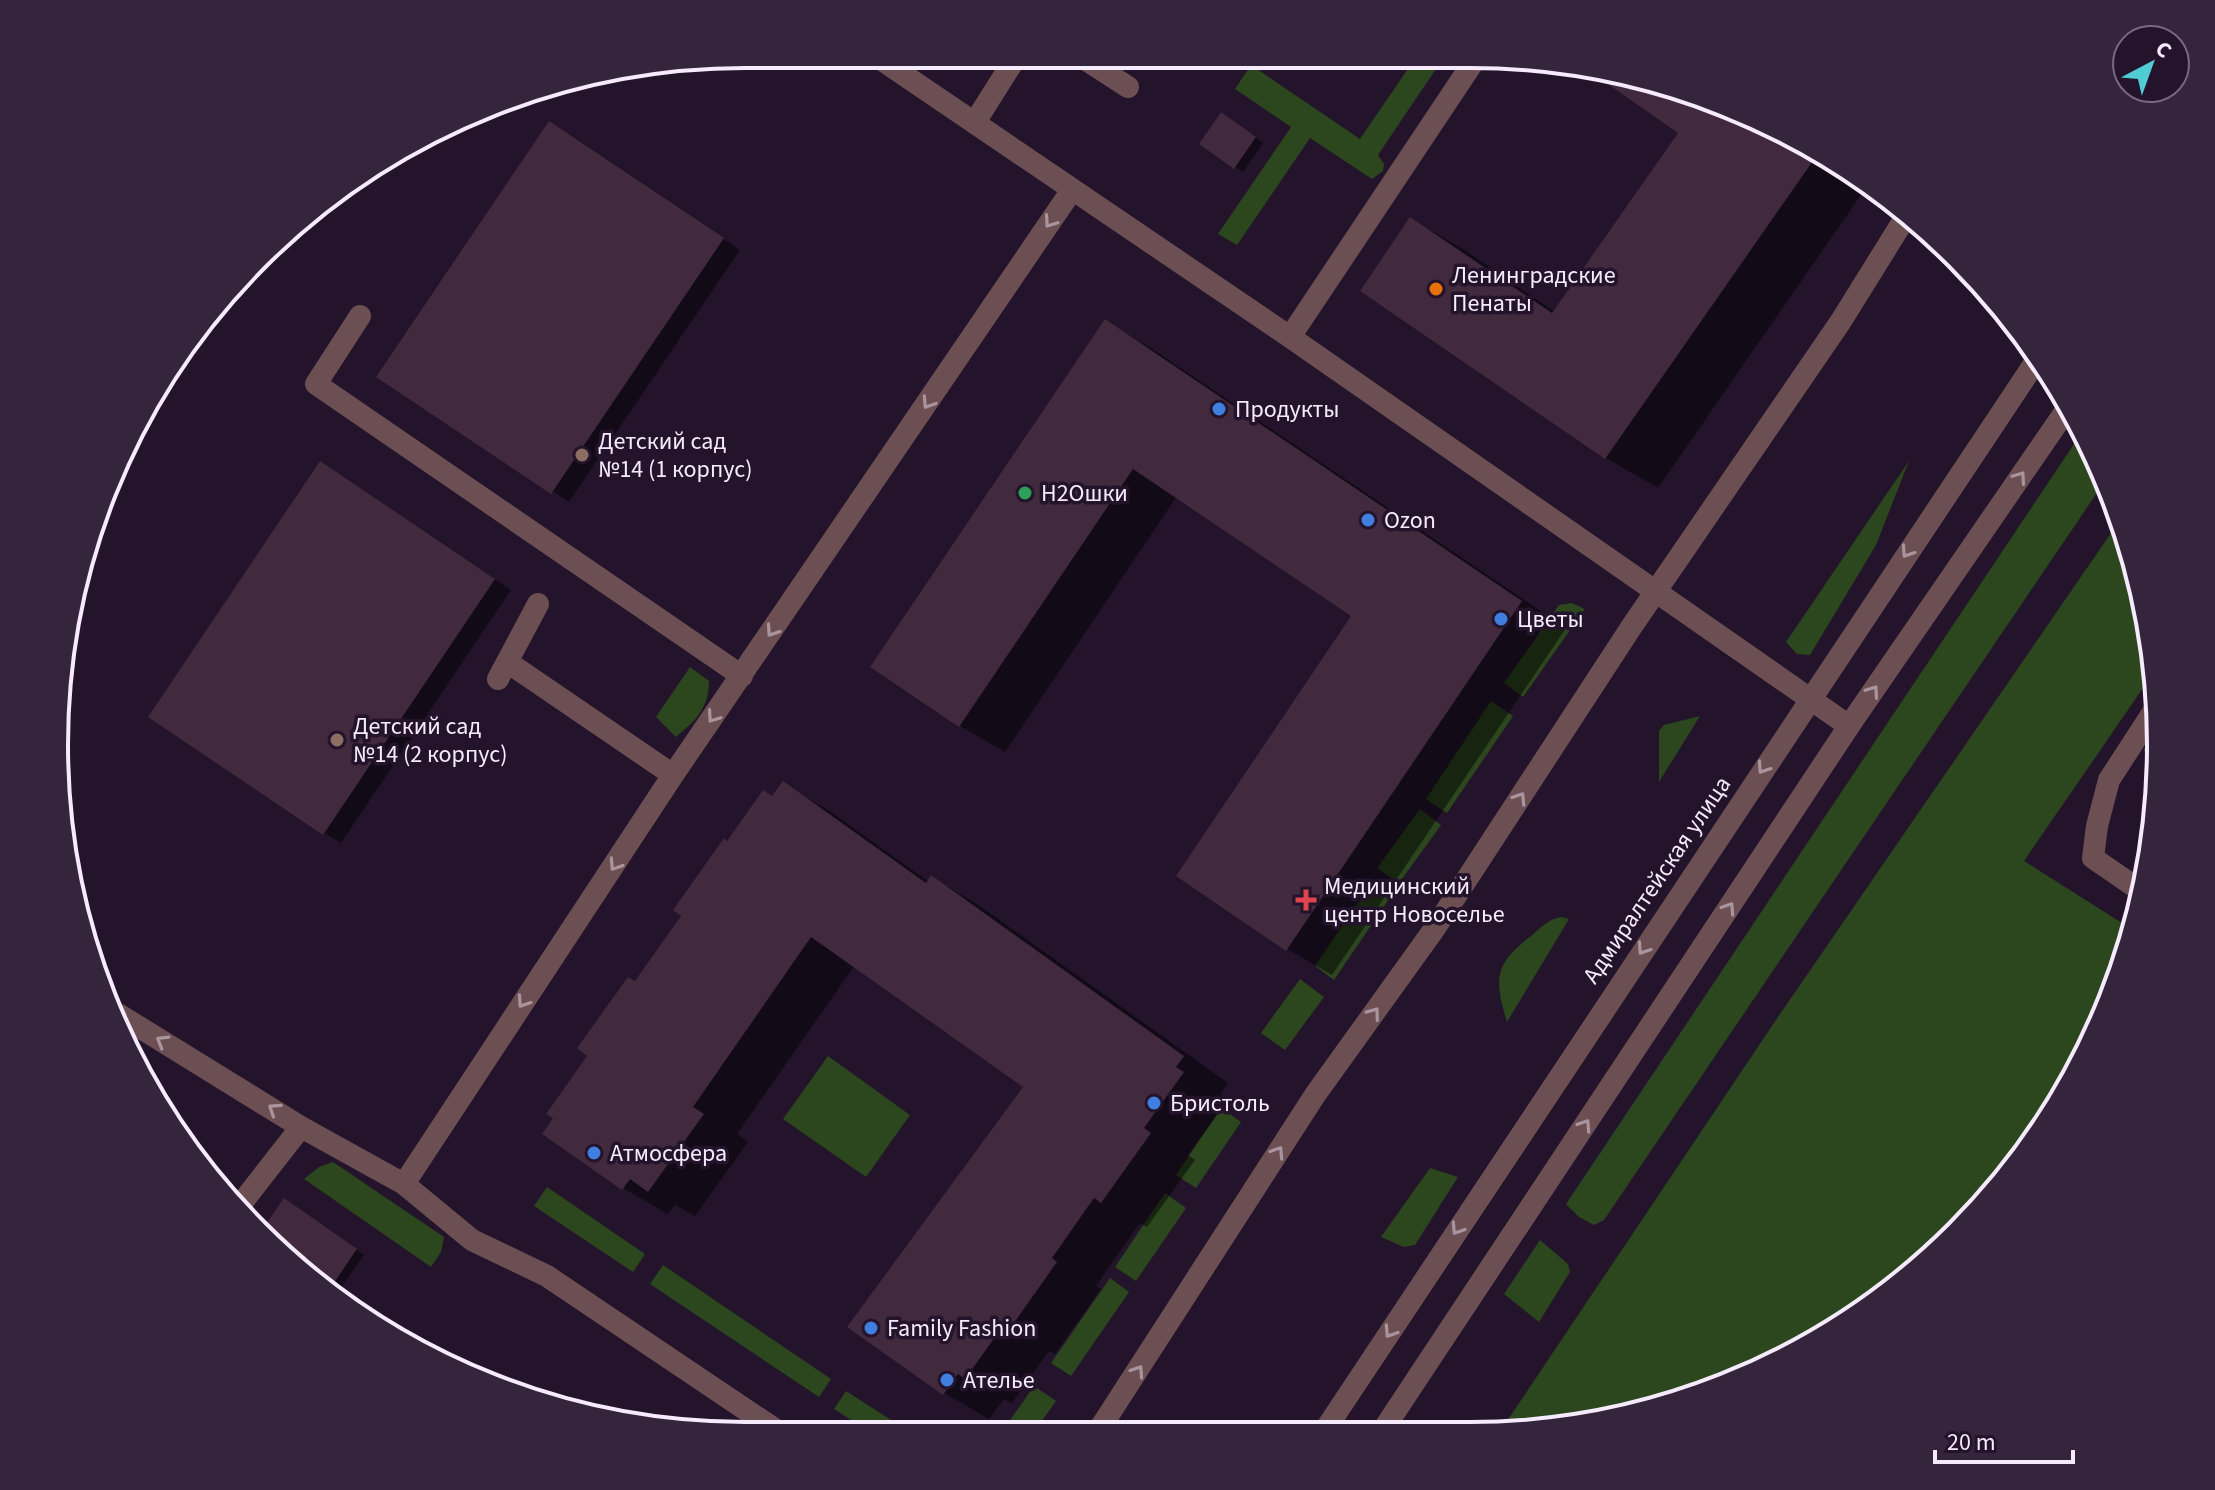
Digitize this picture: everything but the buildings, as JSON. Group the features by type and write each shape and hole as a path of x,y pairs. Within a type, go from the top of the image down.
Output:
{"street":[{"path":"894,68 1290,337 1657,590 1745,657 1849,726"},
{"path":"975,122 1009,68"},
{"path":"1099,68 1128,87"},
{"path":"1290,337 1469,68"},
{"path":"404,1184 673,775 1072,190"},
{"path":"1104,1422 1315,1095 1435,928 1657,590 1841,321 1901,224"},
{"path":"360,316 316,384 742,676"},
{"name":"Адмиралтейская улица","path":"1330,1422 1808,699 2032,367"},
{"path":"1388,1422 1849,726 2061,417"},
{"path":"538,604 504,671 673,775"},
{"path":"2132,885 2093,858 2097,826 2109,780 2146,722"},
{"path":"127,1020 301,1127 404,1184 472,1240 547,1276 764,1422"},
{"path":"244,1200 301,1127"}],"green space":[{"path":"1249,68 1255,68 1360,139 1408,68 1437,68 1378,155 1384,164 1383,171 1372,179 1310,138 1237,245 1218,234 1291,127 1235,89"},
{"path":"2075,442 2097,492 1604,1220 1594,1225 1579,1217 1566,1204"},
{"path":"1909,461 1876,545 1810,655 1797,654 1786,642"},
{"path":"2112,531 2134,613 2144,686 2024,861 2123,924 2111,963 2077,1044 2033,1121 2007,1157 1949,1224 1882,1282 1808,1331 1729,1370 1645,1399 1602,1409 1507,1421 1780,1014"},
{"path":"1572,603 1585,609 1523,697 1504,683 1559,605"},
{"path":"690,667 709,681 707,699 700,713 676,737 656,717"},
{"path":"1491,701 1513,716 1447,813 1426,799"},
{"path":"1700,716 1659,782 1659,731 1664,725"},
{"path":"1420,809 1441,825 1399,883 1377,868"},
{"path":"1370,885 1389,899 1334,980 1315,966"},
{"path":"1562,917 1569,919 1507,1022 1499,983 1504,964 1519,946 1542,927"},
{"path":"1300,979 1324,997 1285,1050 1261,1033"},
{"path":"828,1056 910,1115 866,1177 783,1119"},
{"path":"1221,1108 1241,1122 1196,1188 1176,1175"},
{"path":"333,1162 444,1237 441,1252 431,1267 304,1179 319,1167"},
{"path":"1430,1168 1458,1177 1415,1245 1404,1247 1381,1237"},
{"path":"547,1187 645,1254 633,1272 534,1206"},
{"path":"1165,1193 1186,1208 1136,1281 1115,1267"},
{"path":"1540,1240 1568,1264 1570,1272 1539,1322 1504,1294"},
{"path":"663,1265 831,1379 819,1397 650,1284"},
{"path":"1110,1278 1129,1292 1071,1376 1051,1363"},
{"path":"1034,1386 1056,1401 1041,1422 1009,1422"},
{"path":"846,1391 894,1422 854,1422 834,1409"}],"place":[{"name":"Ленинградские Пенаты","path":"1436,289"},
{"name":"Продукты","path":"1219,409"},
{"name":"Детский сад №14 (1 корпус)","path":"582,455"},
{"name":"H2Oшки","path":"1025,493"},
{"name":"Ozon","path":"1368,520"},
{"name":"Цветы","path":"1501,619"},
{"name":"Детский сад №14 (2 корпус)","path":"337,740"},
{"name":"Медицинский центр Новоселье","path":"1306,900"},
{"name":"Бристоль","path":"1154,1103"},
{"name":"Атмосфера","path":"594,1153"},
{"name":"Family Fashion","path":"871,1328"},
{"name":"Ателье","path":"947,1380"}]}
